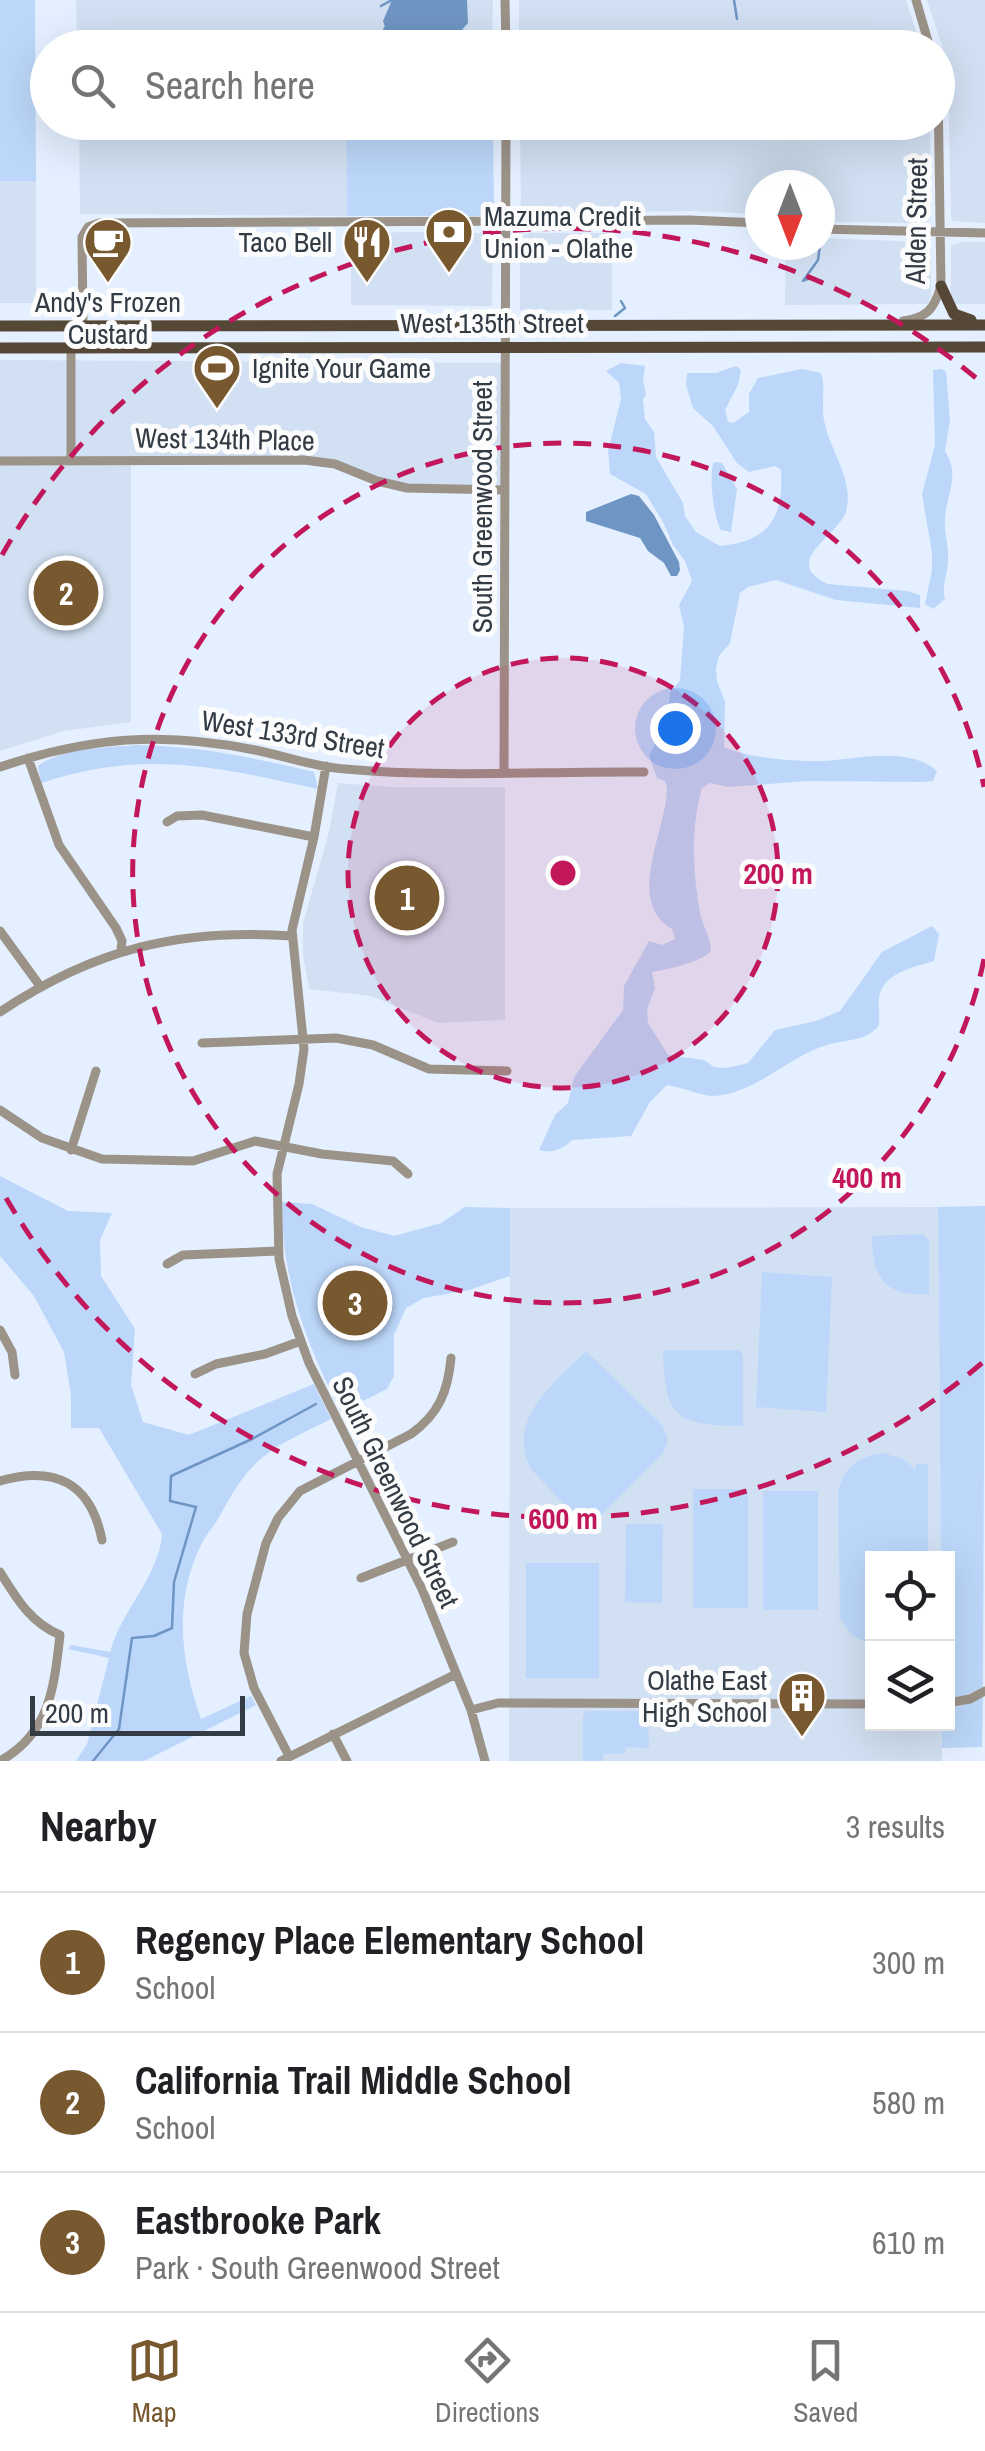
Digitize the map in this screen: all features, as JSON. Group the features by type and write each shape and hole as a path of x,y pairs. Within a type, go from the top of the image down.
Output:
{"main road":[{"path":"941,286 954,314 985,323"},
{"name":"West 135th Street","path":"0,326 985,323"},
{"name":"West 135th Street","path":"0,348 985,348"}],"street":[{"path":"506,0 506,30"},
{"path":"916,0 925,30"},
{"name":"South Greenwood Street","path":"504,772 506,140"},
{"name":"Alden Street","path":"890,326 927,315 941,286 939,140"},
{"path":"83,326 82,237 88,227 98,223 745,222"},
{"path":"835,230 985,233"},
{"path":"71,348 72,461"},
{"name":"West 134th Place","path":"0,460 304,460 335,464 407,488 504,490"},
{"name":"West 133rd Street","path":"0,767 95,742 160,738 223,744 326,766 392,773 644,772"},
{"path":"28,758 59,845 116,928 121,950"},
{"name":"South Greenwood Street","path":"326,766 314,837 294,909 292,936 304,1040 299,1084 282,1146 276,1190 284,1290 301,1340 407,1559 472,1710 485,1761"},
{"path":"168,822 188,814 202,815 314,837"},
{"path":"0,931 40,986"},
{"path":"0,1012 40,986 121,950 198,935 292,936"},
{"path":"202,1044 356,1041 429,1069 507,1070"},
{"path":"71,1150 96,1072"},
{"path":"0,1110 42,1138 71,1150 114,1160 193,1161 247,1141 392,1162 408,1174"},
{"path":"167,1264 183,1255 278,1252"},
{"path":"0,1330 12,1352 15,1375"},
{"path":"195,1374 216,1364 265,1354 301,1340"},
{"path":"451,1358 446,1394 432,1416 411,1434 300,1491 285,1507 266,1543 243,1642 249,1676 285,1758 456,1674"},
{"path":"0,1481 39,1475 65,1481 82,1493 94,1509 102,1540"},
{"path":"360,1578 453,1542"},
{"path":"0,1572 26,1612 60,1635 51,1702 45,1717 22,1747 0,1761"},
{"path":"955,1702 970,1700 985,1691"},
{"path":"472,1710 512,1703 865,1704"},
{"path":"333,1734 347,1761"}],"shaded area":[{"path":"0,0 35,0 35,30 30,30 30,140 36,140 36,181 0,181"},
{"path":"76,0 493,0 492,30 77,30"},
{"path":"392,0 467,0 468,23 462,30 386,30 383,21"},
{"path":"519,0 906,0 916,30 519,30"},
{"path":"927,0 985,0 985,223 953,221 951,217 949,140 955,140 955,30 937,30"},
{"path":"79,140 346,140 347,216 80,214"},
{"path":"346,140 493,140 494,216 347,216"},
{"path":"520,140 930,140 931,219 927,223 835,222 835,170 745,170 745,213 521,214"},
{"path":"0,181 36,181 36,303 0,303"},
{"path":"351,233 493,233 492,306 351,305"},
{"path":"529,233 612,233 612,310 520,310 520,237"},
{"path":"835,239 923,242 931,250 931,297 927,304 785,305 786,260 835,260"},
{"path":"985,242 985,304 956,304 951,297 951,246"},
{"path":"0,360 505,363 504,490 407,488 335,464 131,463 131,722 64,731 0,751"},
{"path":"621,363 645,366 645,419 654,432 656,457 696,532 720,546 751,539 770,524 780,501 781,470 775,466 749,472 737,463 713,426 693,408 686,385 687,373 716,373 736,366 741,370 725,410 728,422 733,423 749,412 749,394 758,378 802,369 821,373 824,420 848,499 842,520 816,548 809,567 828,584 920,595 920,608 836,600 776,580 740,593 730,643 719,656 716,669 725,702 724,747 759,757 800,761 897,756 925,763 937,771 933,781 924,782 807,781 728,787 710,783 702,788 694,835 694,867 700,913 711,951 691,962 652,972 655,988 647,1009 648,1023 668,1055 704,1060 714,1067 748,1063 775,1030 840,1011 882,952 932,926 939,934 934,961 900,972 881,989 879,1025 868,1035 821,1047 728,1094 709,1096 667,1085 650,1102 631,1136 572,1140 557,1150 544,1151 539,1150 555,1115 568,1103 574,1077 623,1010 624,986 649,941 662,945 675,939 651,901 649,883 667,788 665,781 657,778 649,756 667,719 670,693 680,680 684,627 679,605 692,581 685,561 646,494 610,474 608,451 621,399 619,383 606,371"},
{"path":"933,370 946,372 950,420 945,451 952,477 945,520 945,599 933,609 925,604 932,553 922,494 935,445"},
{"path":"714,462 722,463 737,489 731,532 721,530 716,517"},
{"path":"631,494 639,496 654,515 679,562 677,576 671,576 640,538 586,521 586,512"},
{"path":"138,745 227,754 314,772 318,789 213,768 147,764 114,766 41,783 38,766 60,755"},
{"path":"338,783 505,787 505,1020 438,1023 371,996 309,989 303,923 329,832"},
{"path":"0,1176 68,1211 112,1213 100,1240 101,1276 135,1329 131,1385 143,1422 189,1435 314,1384 331,1419 279,1446 249,1470 203,1542 186,1588 185,1654 201,1719 251,1696 256,1705 144,1761 76,1761 87,1744 109,1658 68,1649 71,1645 110,1652 154,1564 162,1534 99,1428 71,1428 71,1395 64,1352 34,1296 0,1256"},
{"path":"282,1202 312,1204 361,1227 394,1236 441,1223 465,1207 510,1208 510,1276 469,1290 424,1298 406,1308 394,1335 394,1376 387,1389 341,1412 298,1311 286,1258"},
{"path":"985,1206 983,1687 955,1697 955,1551 941,1551 938,1207"},
{"name":"Olathe East High School","path":"938,1207 941,1551 865,1551 865,1731 942,1731 942,1761 509,1761 510,1208"},
{"path":"923,1234 929,1240 929,1294 892,1288 878,1273 872,1236"},
{"path":"762,1272 832,1277 826,1412 756,1407"},
{"path":"663,1350 739,1350 743,1355 743,1426 703,1423 679,1414 667,1391"},
{"path":"586,1351 663,1426 668,1440 663,1453 587,1529 531,1469 524,1434 537,1404"},
{"path":"883,1453 903,1459 915,1469 916,1464 928,1464 928,1551 865,1551 865,1642 852,1635 840,1618 838,1492 844,1476 866,1457"},
{"path":"693,1489 748,1489 748,1608 693,1608"},
{"path":"763,1491 818,1491 818,1610 763,1610"},
{"path":"626,1524 663,1524 662,1603 625,1602"},
{"path":"526,1563 599,1563 599,1678 526,1678"},
{"path":"983,1697 982,1747 942,1748 942,1731 955,1731 955,1707"},
{"path":"586,1711 648,1711 649,1748 626,1747 625,1754 603,1754 603,1761 583,1761"}],"waterway":[{"path":"381,6 392,0"},
{"path":"734,0 737,19"},
{"path":"803,281 818,260"},
{"path":"805,280 822,281"},
{"path":"615,316 625,308 621,301"},
{"path":"338,1393 356,1379"},
{"path":"93,1761 119,1729 132,1638 154,1636 172,1628 174,1582 196,1507 170,1501 171,1476 316,1404"}],"place":[{"name":"Mazuma Credit Union - Olathe","path":"449,274"},
{"name":"Andy's Frozen Custard","path":"108,284"},
{"name":"Taco Bell","path":"367,284"},
{"name":"Ignite Your Game","path":"217,410"},
{"name":"California Trail Middle School","path":"66,593"},
{"name":"Regency Place Elementary School","path":"407,898"},
{"name":"Eastbrooke Park","path":"355,1303"},
{"name":"Olathe East High School","path":"802,1738"}]}
